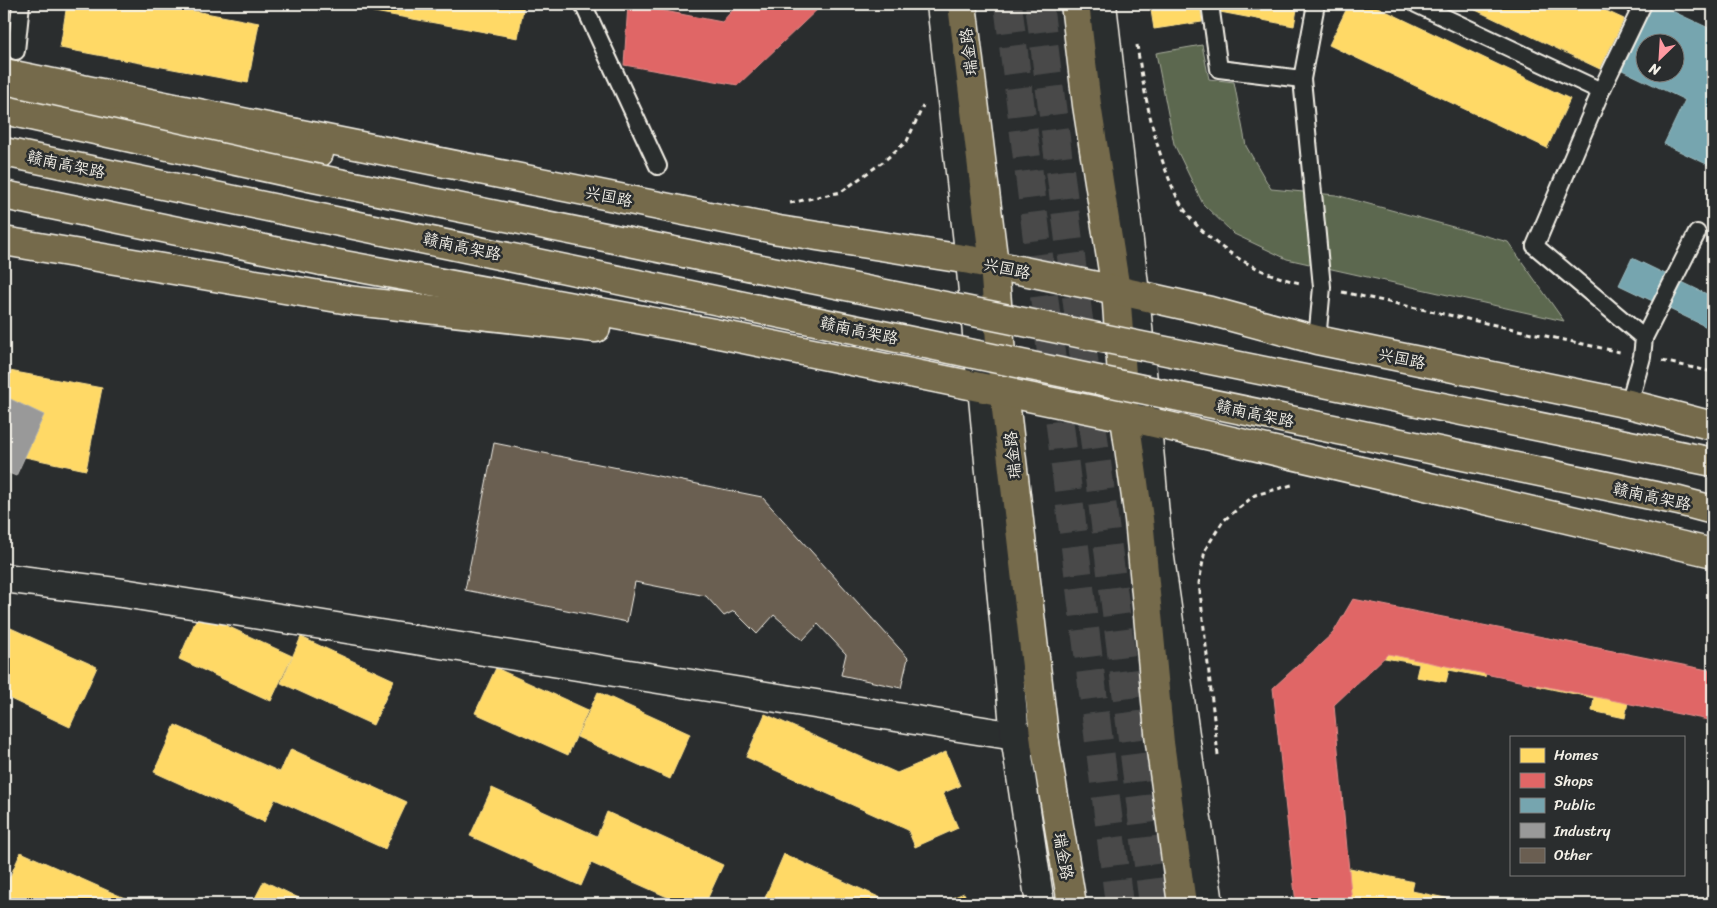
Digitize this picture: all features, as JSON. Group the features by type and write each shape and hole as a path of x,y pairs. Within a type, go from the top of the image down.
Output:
{"main road":[{"name":"瑞金路","path":"962,4 993,390 1045,743 1072,904"},
{"path":"1075,4 1086,105 1126,292 1136,419 1139,520 1160,743 1182,904"},
{"name":"兴国路","path":"10,62 296,133 779,230 982,262 1210,311 1317,340 1629,404 1713,426"},
{"path":"4,89 570,205 672,208"},
{"path":"4,110 314,178 1713,462"},
{"name":"赣南高架路","path":"4,152 1659,497 1713,510"},
{"path":"4,195 322,261 805,352 1136,419 1713,553"},
{"path":"4,241 355,301 805,352"}],"street":[{"path":"940,4 982,262"},
{"path":"1102,4 1126,292"},
{"path":"993,390 1015,736 1040,904"},
{"path":"1136,419 1157,537 1209,904"},
{"path":"4,578 123,592 1015,736 1045,743"}],"lane":[{"path":"10,62 21,4"},
{"path":"583,4 658,166"},
{"path":"1210,4 1219,69 1302,78"},
{"path":"1316,4 1302,78 1322,287 1317,340"},
{"path":"1416,4 1601,91"},
{"path":"1636,6 1536,246 1644,338"},
{"path":"1629,404 1642,357 1644,338 1697,233"}],"path":[{"path":"1136,38 1154,135 1179,199 1209,239 1245,262 1294,281 1713,372"},
{"path":"785,204 840,192 884,161 907,141 924,102"},
{"path":"1219,758 1199,583 1205,550 1223,521 1254,495 1284,485 1294,485"}],"green space":[{"path":"1202,45 1209,79 1234,82 1246,146 1271,189 1336,195 1508,242 1564,321 1287,259 1234,234 1203,204 1174,144 1156,53"}],"building: Homes":[{"path":"67,4 157,4 259,23 248,83 60,48"},
{"path":"330,4 524,4 518,38"},
{"path":"1150,4 1200,4 1202,22 1154,29"},
{"path":"1221,4 1298,4 1294,26 1220,12"},
{"path":"1349,4 1371,4 1570,99 1547,148 1329,45"},
{"path":"1463,4 1591,4 1624,19 1600,69"},
{"path":"4,370 102,388 86,470 25,457 44,415 4,396"},
{"path":"1387,609 1494,630 1485,677 1449,670 1446,682 1416,677 1419,664 1379,657"},
{"path":"199,613 292,656 271,701 179,659"},
{"path":"4,625 97,667 70,727 4,696"},
{"path":"301,637 394,680 373,725 281,683"},
{"path":"1547,638 1713,672 1713,720 1628,702 1625,718 1592,711 1594,698 1537,686"},
{"path":"496,668 588,710 568,755 475,713"},
{"path":"598,692 690,734 670,779 577,737"},
{"path":"765,714 897,773 946,752 960,786 943,793 958,828 915,847 908,830 746,757"},
{"path":"175,725 280,772 291,749 407,802 385,849 275,799 264,822 154,772"},
{"path":"492,788 597,836 607,812 723,865 705,904 683,904 591,863 581,886 470,836"},
{"path":"21,852 138,904 4,904 4,890"},
{"path":"784,854 894,904 779,904 765,898"},
{"path":"1350,868 1414,882 1412,891 1450,899 1449,904 1305,904 1313,871 1347,879"},
{"path":"264,881 311,904 252,904"},
{"path":"964,893 969,904 938,904"}],"building: Shops":[{"path":"628,4 722,22 738,4 823,4 738,85 624,65"},
{"path":"1353,599 1713,671 1713,721 1388,654 1334,705 1352,904 1296,904 1273,688 1333,633"}],"building: Public":[{"path":"1653,4 1657,4 1713,30 1713,167 1664,144 1685,100 1647,82 1684,82 1684,32 1640,32"},
{"path":"1634,44 1634,76 1622,70"},
{"path":"1632,258 1713,297 1713,320 1709,328 1619,285"}],"building: Industry":[{"path":"4,396 44,415 16,476 4,471"}],"building: Other":[{"path":"494,443 762,497 908,658 901,688 841,675 846,654 818,624 803,640 774,615 757,634 734,611 724,616 706,596 635,582 627,622 465,590"}],"tunnel":[{"path":"1008,4 1119,904"},
{"path":"1039,4 1153,904"}]}
